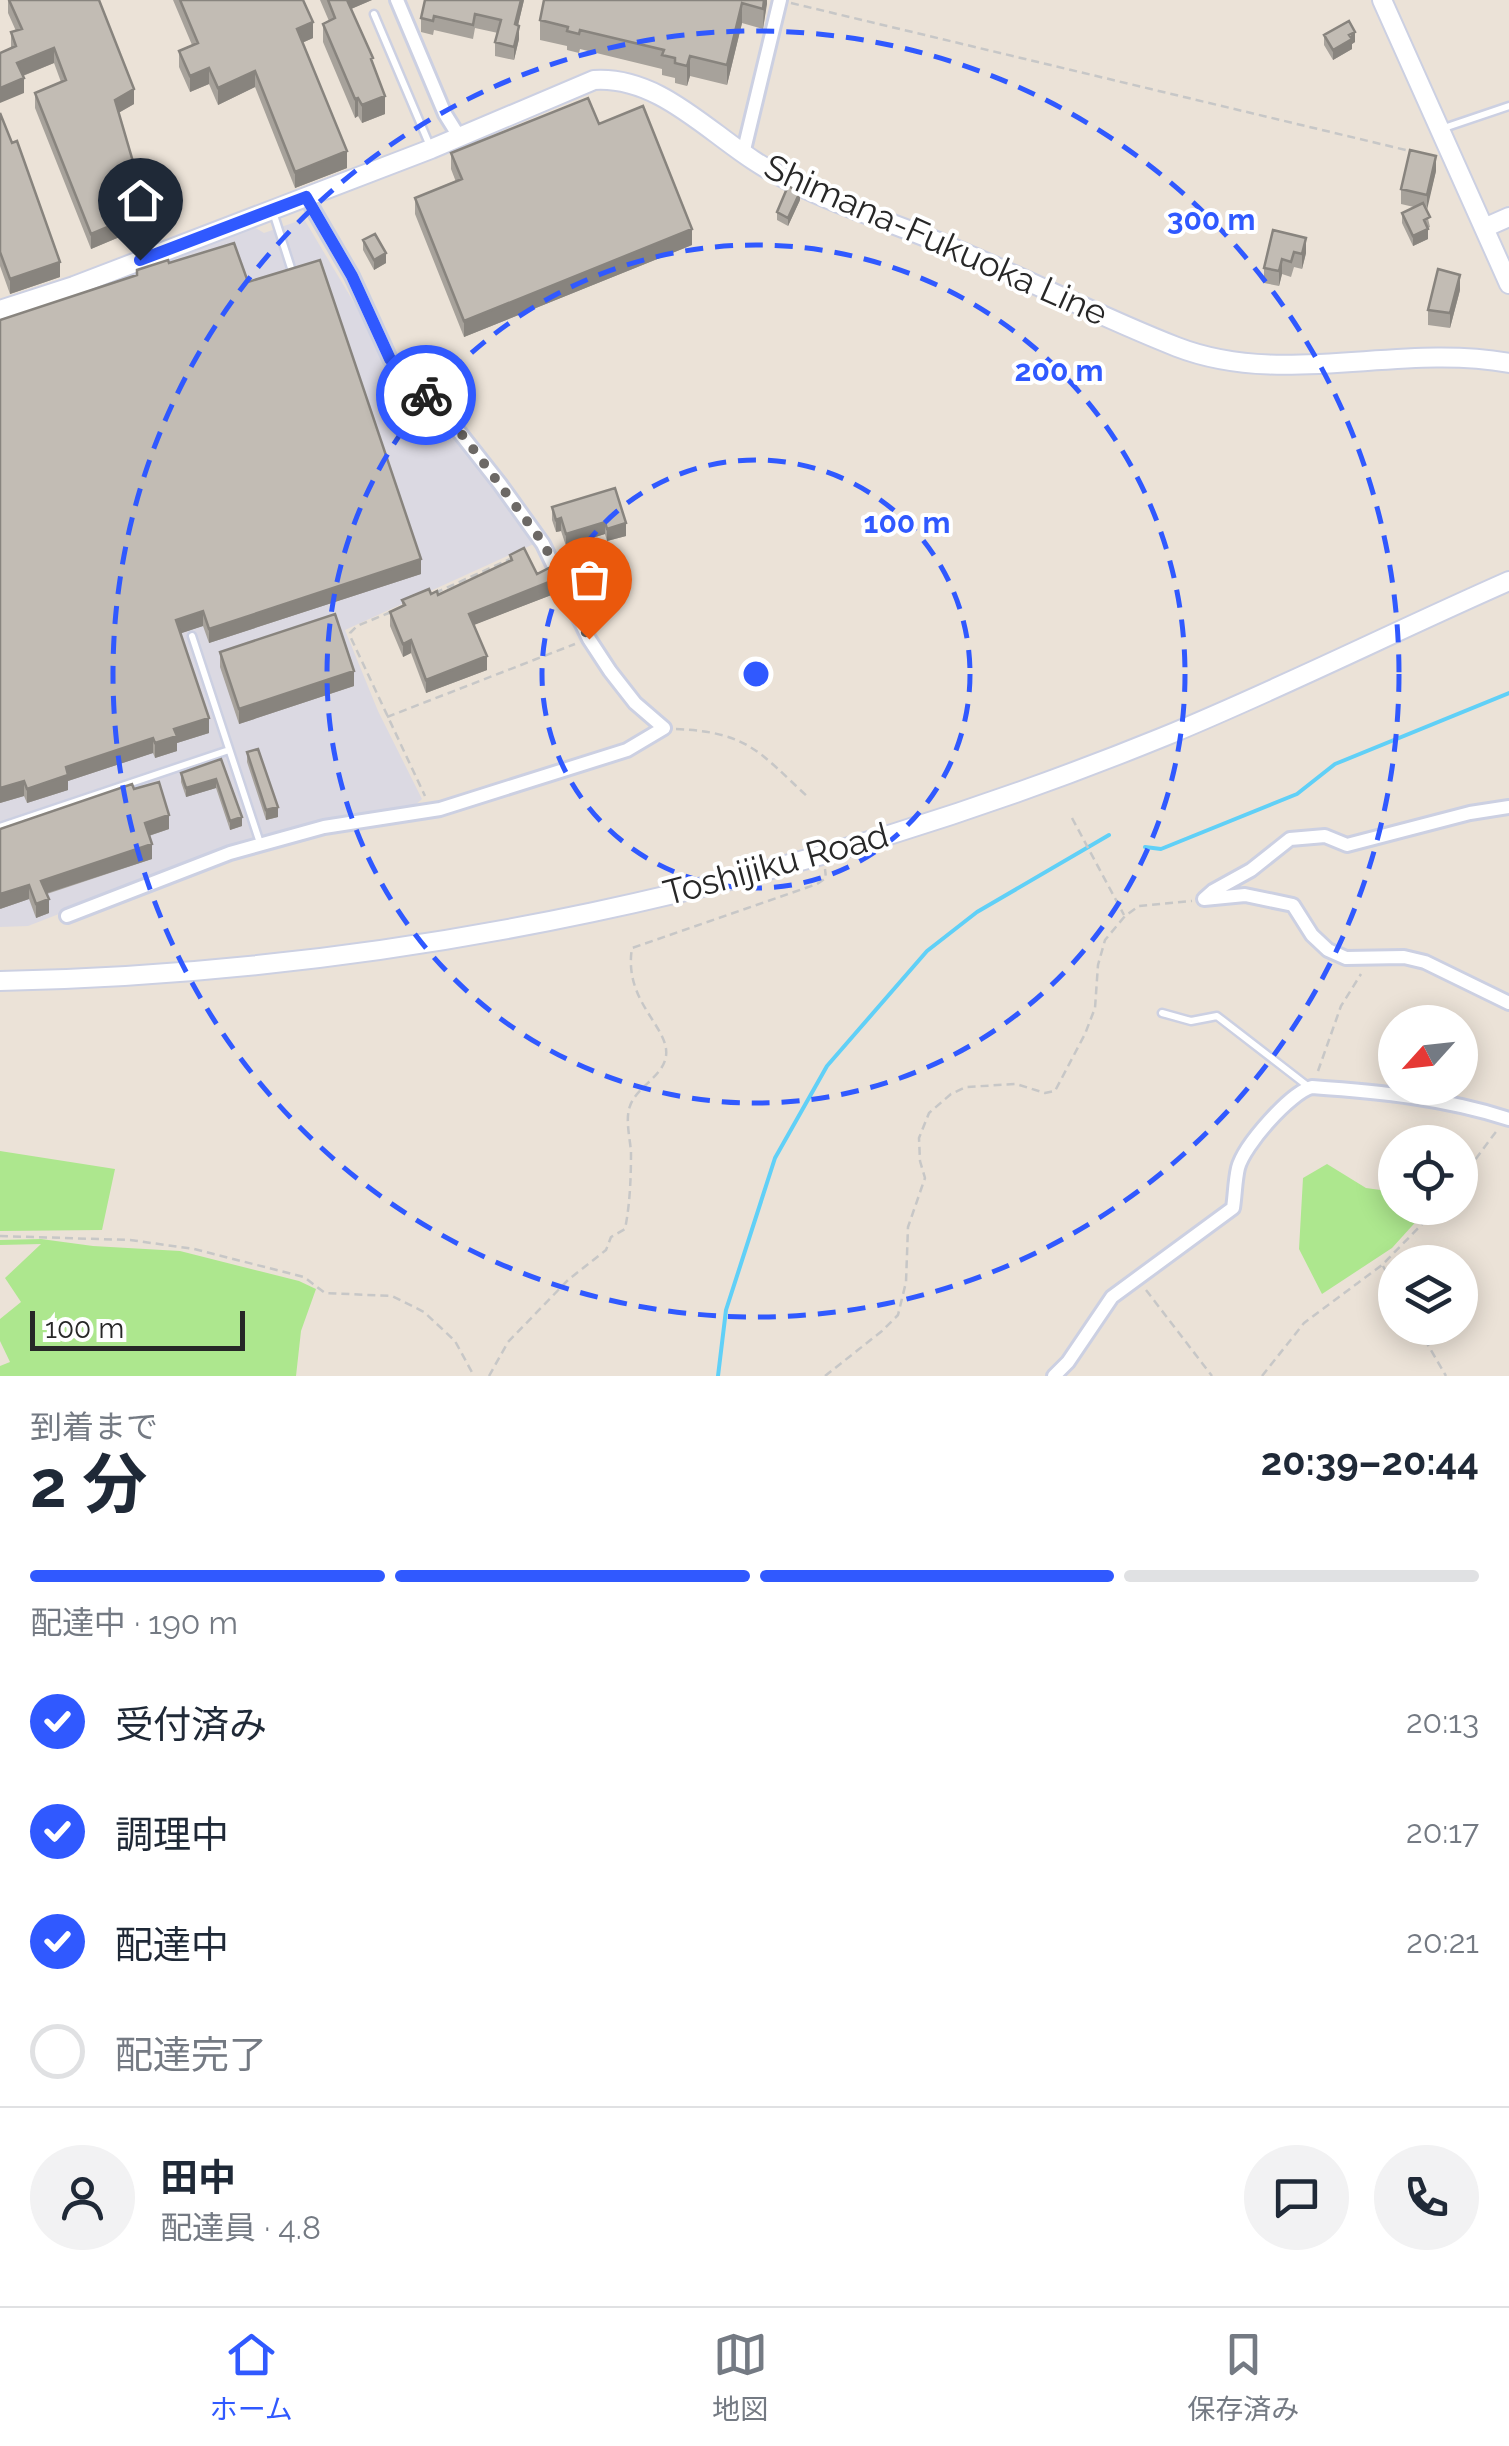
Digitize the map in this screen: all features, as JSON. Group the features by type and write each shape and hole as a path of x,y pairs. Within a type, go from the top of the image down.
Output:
{"main road":[{"path":"1382,0 1509,284"},
{"name":"Shimana-Fukuoka Line","path":"0,310 74,286 460,138 594,80 616,79 644,86 743,154 810,191 1004,270 1180,349 1248,365 1438,355 1509,363"},
{"path":"1484,228 1509,217"},
{"name":"Toshijiku Road","path":"0,981 245,968 386,950 672,894 828,854 958,812 1162,737 1509,580"}],"street":[{"path":"397,0 445,114 460,138"},
{"path":"743,154 780,0"},
{"path":"67,916 260,843 324,827 434,810 627,750 664,728 634,703 589,639 544,544 525,517 445,414 390,359 352,276 306,197"},
{"path":"1204,900 1290,839 1325,836 1347,846 1470,813 1509,807"},
{"path":"1204,900 1257,896 1293,905 1328,950 1346,958 1404,957 1425,962 1509,1002"},
{"path":"1054,1376 1112,1297 1233,1208 1238,1165 1299,1090 1311,1087 1424,1097 1507,1118"}],"lane":[{"path":"374,14 431,149"},
{"path":"1440,129 1509,106"},
{"path":"272,210 292,268"},
{"path":"192,636 260,843"},
{"path":"0,826 229,750"},
{"path":"1162,1013 1192,1020 1217,1016 1311,1087"}],"path":[{"path":"780,0 1423,154"},
{"path":"430,595 513,558"},
{"path":"394,611 357,626 350,633 386,718 434,810"},
{"path":"386,718 589,639"},
{"path":"664,728 724,734 749,743 809,798"},
{"path":"1072,818 1125,916"},
{"path":"489,1376 508,1342 568,1280 606,1250 611,1237 625,1230 631,1170 628,1109 637,1092 660,1070 666,1056 664,1040 631,983 632,948 817,884 826,878 825,867"},
{"path":"824,1376 898,1315 906,1282 908,1227 926,1178 919,1138 929,1113 966,1087 1016,1084 1045,1094 1054,1091 1095,1008 1098,966 1106,940 1125,916 1139,906 1204,900"},
{"path":"1311,1087 1341,1006 1369,960"},
{"path":"1478,1156 1507,1118"},
{"path":"1402,1245 1421,1225"},
{"path":"0,1236 130,1240 178,1246 304,1277 326,1293 392,1296 424,1312 454,1341 474,1376"},
{"path":"1262,1376 1304,1323 1378,1268"},
{"path":"1136,1277 1212,1376"},
{"path":"1428,1345 1446,1376"}],"shaded area":[{"path":"304,219 356,306 383,364 453,435 536,543 345,630 378,711 422,799 413,807 244,842 28,926 0,927 0,322 254,227 264,233"}],"green space":[{"path":"0,1151 115,1169 102,1230 0,1231"},
{"path":"1327,1164 1366,1188 1378,1190 1378,1225 1413,1225 1395,1245 1378,1245 1378,1257 1322,1294 1299,1249 1303,1178"},
{"path":"41,1239 180,1251 299,1281 316,1289 301,1331 296,1376 0,1376 0,1366 10,1362 0,1341 0,1319 21,1302 5,1278 41,1244 0,1245 0,1240"}],"building":[{"path":"9,0 99,0 134,89 115,100 150,220 132,226 129,218 91,234 35,93 66,80 54,48 17,63 24,78 0,88 0,53 16,46 11,32 22,29"},
{"path":"180,0 303,0 313,22 297,29 347,151 295,172 255,71 218,88 209,68 190,76 179,51 198,43"},
{"path":"328,0 347,0 385,96 362,105 355,99 323,24 335,18"},
{"path":"425,0 521,0 514,47 495,42 501,20 475,14 473,25 434,16 433,21 421,18"},
{"path":"544,0 764,0 763,9 742,3 727,65 690,56 687,66 662,55 664,50 580,30 579,34 540,20"},
{"path":"1349,21 1355,32 1349,35 1352,39 1333,50 1324,35"},
{"path":"588,98 599,124 643,106 692,229 464,321 415,198 462,179 451,153"},
{"path":"0,113 12,143 17,141 60,262 10,279 0,252"},
{"path":"1410,150 1436,156 1427,195 1401,189"},
{"path":"788,186 800,192 788,218 777,212"},
{"path":"1423,203 1430,217 1424,220 1428,229 1413,236 1402,213"},
{"path":"1273,230 1306,238 1302,254 1294,252 1291,262 1282,259 1279,271 1264,268"},
{"path":"375,234 386,253 374,260 363,240"},
{"path":"234,243 248,282 320,260 421,559 209,629 203,611 176,620 209,718 174,729 177,736 155,743 153,738 66,767 68,775 27,789 24,781 0,788 0,320 137,275 137,270"},
{"path":"1438,269 1460,275 1450,313 1428,310"},
{"path":"615,488 626,523 607,529 605,522 566,534 552,507"},
{"path":"524,548 537,574 549,568 554,580 469,614 487,656 426,680 411,640 403,644 390,612 405,605 402,600 429,589 431,594 437,591 438,595 512,560 510,555"},
{"path":"335,614 354,671 239,709 220,652"},
{"path":"258,749 278,807 266,810 247,752"},
{"path":"221,759 242,817 230,821 216,779 186,788 181,773"},
{"path":"159,782 169,815 145,823 152,844 41,881 49,899 36,904 29,885 0,894 0,829 132,784 134,789"}],"waterway":[{"path":"1145,847 1161,849 1297,794 1335,764 1509,693"},
{"path":"718,1376 726,1310 775,1158 827,1066 927,951 977,912 1109,835"}],"way so far":[{"path":"426,395 465,438 544,544 589,639"}],"route":[{"path":"140,260 306,197 366,302 390,359 426,395"}]}
